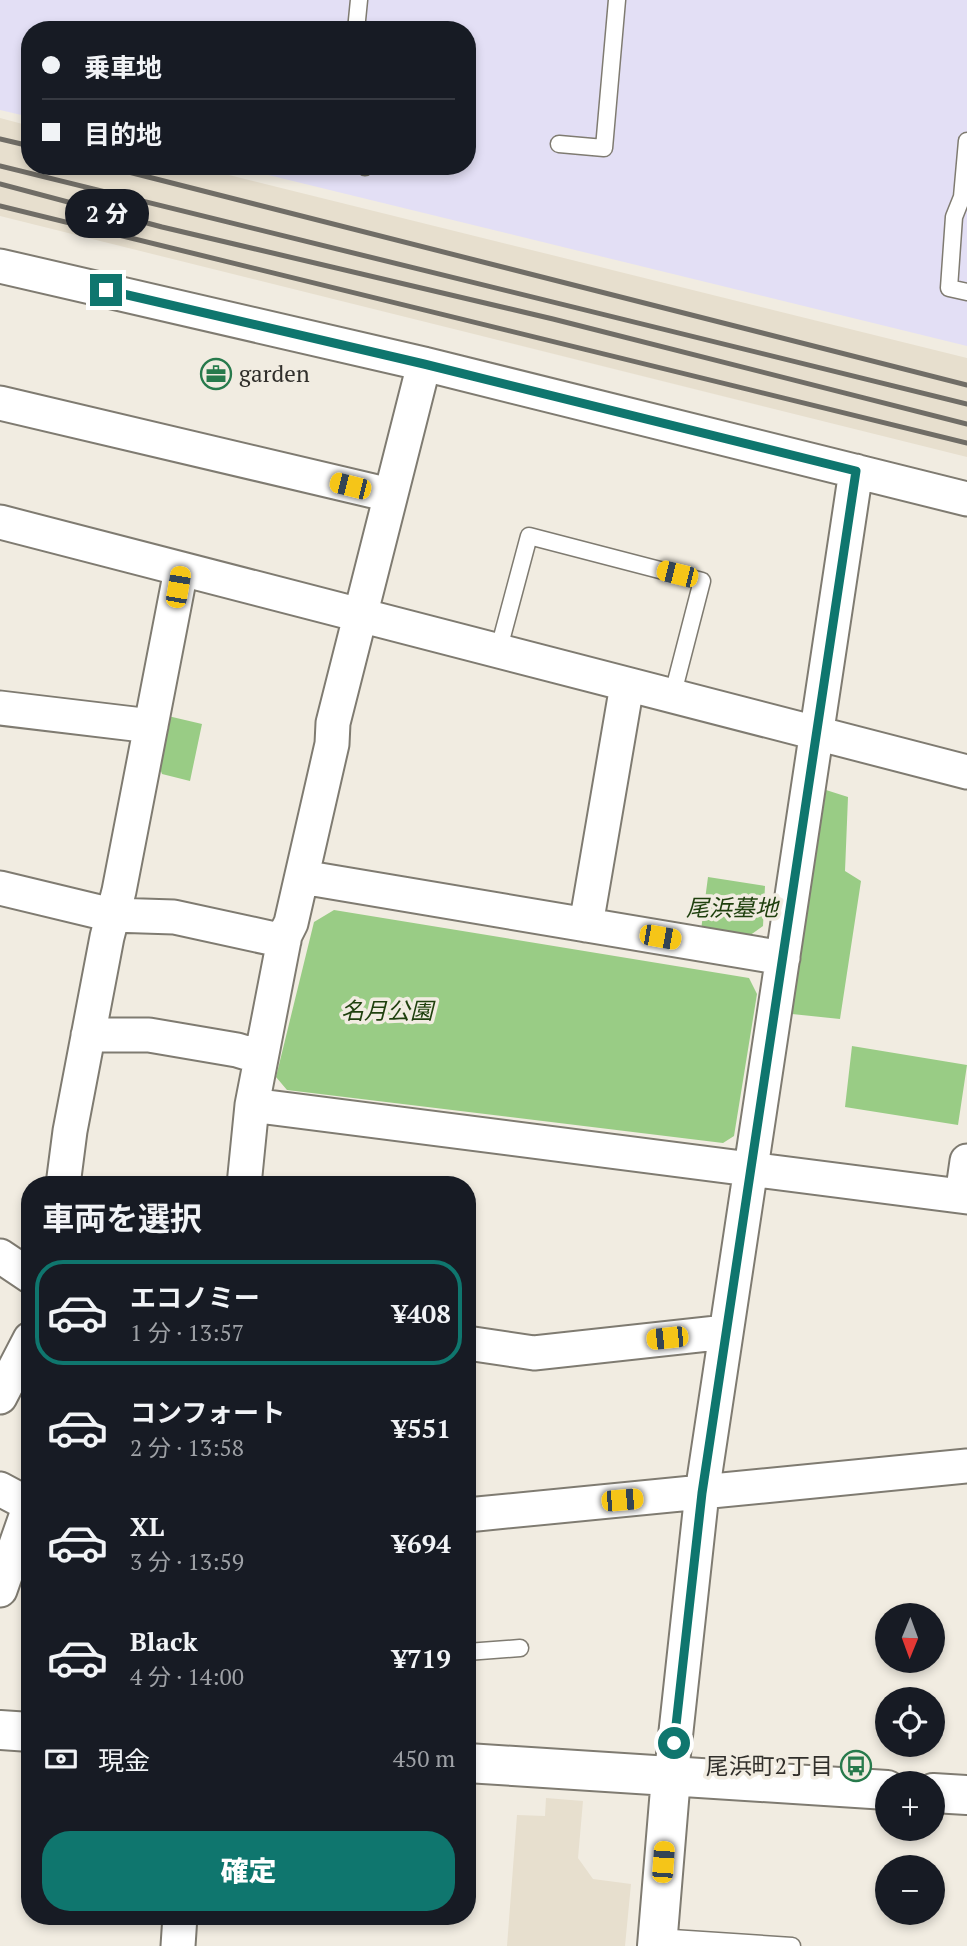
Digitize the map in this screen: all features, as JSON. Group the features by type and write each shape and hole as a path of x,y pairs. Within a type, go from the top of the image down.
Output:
{"street":[{"path":"0,266 424,364 967,499"},
{"path":"245,1176 252,1105 284,940 292,923 332,744 333,723 424,364"},
{"path":"0,403 390,495"},
{"path":"657,1942 671,1777 702,1493 856,471"},
{"path":"0,522 967,772"},
{"path":"64,1176 88,1035 181,569"},
{"path":"586,925 627,685"},
{"path":"0,708 151,726"},
{"path":"302,877 783,958"},
{"path":"0,888 112,915 174,918 284,940"},
{"path":"88,1035 149,1035 237,1050 260,1057"},
{"path":"252,1105 965,1196 967,1161"},
{"path":"0,1256 21,1270"},
{"path":"476,1344 534,1353 726,1332"},
{"path":"0,1397 21,1356"},
{"path":"476,1514 967,1466"},
{"path":"0,1489 21,1500"},
{"path":"0,1590 21,1530"},
{"path":"0,1730 21,1731"},
{"path":"476,1764 875,1789"},
{"path":"945,1794 967,1795"},
{"path":"178,1946 179,1925"}],"lane":[{"path":"357,21 359,0"},
{"path":"559,144 604,148 617,0"},
{"path":"967,141 962,197 954,217 949,288 967,292"},
{"path":"498,652 529,536 702,581 672,696"},
{"path":"476,1651 520,1648"},
{"path":"657,1942 792,1946"}],"shaded area":[{"path":"0,0 967,0 967,346 269,175 476,175 476,21 21,21 21,115 0,110"},
{"path":"0,118 21,124 21,175 229,175 967,358 967,457 0,216"},
{"path":"546,1798 583,1801 578,1858 593,1879 631,1884 625,1946 507,1946 517,1815 545,1816"}],"green space":[{"path":"168,716 202,724 190,781 162,774 159,766"},
{"path":"826,790 848,797 845,871 861,881 840,1019 792,1014"},
{"name":"尾浜墓地","path":"708,877 765,886 763,926 749,936 701,930"},
{"name":"名月公園","path":"334,910 749,978 757,994 734,1136 723,1143 287,1090 276,1077 314,922"},
{"path":"852,1046 967,1065 958,1125 845,1107"}],"railway":[{"path":"0,139 21,144"},
{"path":"0,166 21,171"},
{"path":"37,175 967,404"},
{"path":"140,175 967,385"},
{"path":"0,184 162,227 553,319 967,424"},
{"path":"0,206 967,443"}],"place":[{"name":"garden","path":"216,374"},
{"name":"尾浜町2丁目","path":"856,1766"}],"route":[{"path":"106,290 424,364 856,471 702,1493 674,1743"}]}
